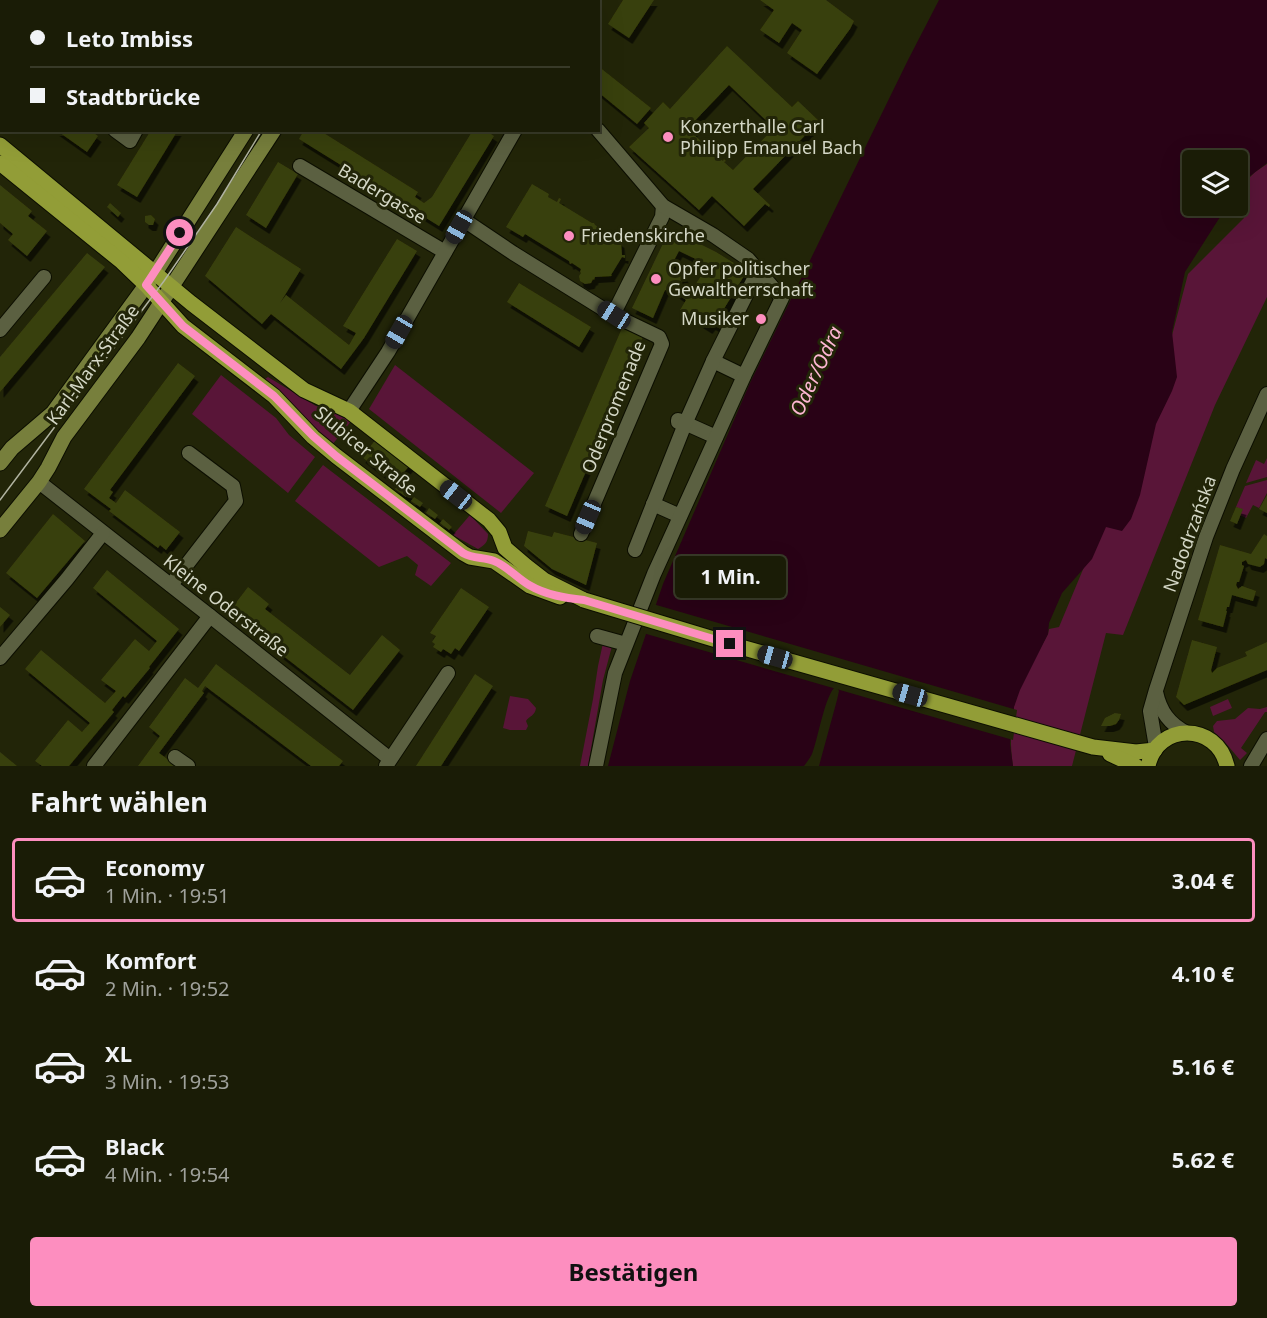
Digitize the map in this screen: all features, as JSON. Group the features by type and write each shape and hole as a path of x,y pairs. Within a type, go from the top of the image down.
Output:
{"main road":[{"path":"0,145 150,279"},
{"path":"0,163 122,262 150,279"},
{"name":"Slubicer Straße","path":"150,279 172,287 304,390 349,411 489,520 499,532 505,548 526,567 544,580 584,600"},
{"name":"Slubicer Straße","path":"150,279 162,302 183,326 274,396 336,456 463,553 470,557 500,564 530,586 561,597 584,600"},
{"path":"485,559 494,554 502,540"},
{"path":"584,600 1098,749 1136,766"},
{"path":"1148,766 1156,749 1163,741 1170,736 1186,732 1203,736 1214,742 1222,752 1227,766"},
{"path":"1098,749 1136,753 1156,749"},
{"path":"1098,749 1111,766"}],"street":[{"path":"118,132 130,141 135,132"},
{"name":"Karl-Marx-Straße","path":"0,463 12,448 52,412 150,279 245,132"},
{"name":"Karl-Marx-Straße","path":"0,530 39,482 64,436 138,338 273,132"},
{"path":"349,411 388,352 515,132"},
{"path":"596,766 615,673 626,644 680,516 782,297 748,259 713,235 663,206 600,132"},
{"name":"Badergasse","path":"300,165 445,252"},
{"path":"614,315 662,217 663,206"},
{"name":"Oderpromenade","path":"464,220 614,315 659,337 662,344 581,534"},
{"path":"635,550 680,427 758,271"},
{"path":"0,330 44,277"},
{"path":"713,361 744,376"},
{"name":"Nadodrzańska","path":"1156,749 1150,711 1155,690 1206,537 1262,420 1267,394"},
{"path":"680,427 716,437"},
{"path":"171,585 236,501 233,486 189,453"},
{"name":"Kleine Oderstraße","path":"39,482 210,616 388,763"},
{"path":"653,504 680,516"},
{"path":"0,658 103,533"},
{"path":"94,766 210,616"},
{"path":"597,636 626,644"},
{"path":"388,763 448,673"},
{"path":"1155,690 1165,716 1186,732"},
{"path":"1251,766 1267,739"},
{"path":"175,757 188,766"}],"shaded area":[{"path":"1267,164 1267,297 1215,405 1123,635 1106,633 1072,766 1013,766 1011,728 1017,697 1049,629 1059,627 1084,567 1164,366 1188,274 1244,216 1248,216 1248,179"},
{"path":"395,365 534,473 501,513 369,409"},
{"path":"221,375 276,418 289,435 315,457 288,493 192,414"},
{"path":"268,377 316,406 334,411 352,420 332,445 314,430 265,379"},
{"path":"1267,458 1267,477 1246,483 1256,460 1264,464"},
{"path":"323,465 451,563 431,586 415,575 418,565 407,556 379,567 295,501"},
{"path":"1267,480 1267,493 1259,508 1253,505 1246,518 1240,515 1242,510 1236,507 1245,486"},
{"path":"470,515 488,534 486,543 478,549 453,535"},
{"path":"603,643 612,646 603,680 588,766 580,766 598,666"},
{"path":"510,696 528,699 536,708 526,721 528,726 526,730 503,728"},
{"path":"1228,699 1232,708 1213,716 1210,707"},
{"path":"1267,707 1267,712 1241,748 1247,753 1240,760 1214,732 1213,726 1217,721 1235,719 1248,708"}],"water":[{"name":"Oder/Odra","path":"939,0 1267,0 1267,163 1248,178 1248,150 1182,150 1182,216 1221,216 1185,272 1172,332 1177,377 1156,424 1140,495 1131,519 1122,531 1106,527 1092,559 1062,593 1049,623 1048,634 1014,707 1010,744 1013,766 819,766 839,691 836,686 828,698 812,754 804,766 608,766 630,681 663,584 750,383"}],"pier":[{"path":"653,604 1017,710 1013,740 643,633"}],"building":[{"path":"623,0 654,0 629,38 608,24"},
{"path":"760,0 826,0 854,21 817,74 787,53 802,30 792,23 779,43 760,30 774,10"},
{"name":"Konzerthalle Carl Philipp Emanuel Bach","path":"727,46 792,107 798,101 819,121 753,189 770,205 769,207 765,204 744,226 712,196 699,210 629,147 649,128 644,123 663,102 670,109","holes":["729,85 774,128 733,170 724,162 726,161 724,159 723,161 713,152 715,151 713,149 712,151 705,145 707,143 703,143 692,133 695,127 691,131 688,128"]},
{"path":"600,68 651,108 637,124 600,94"},
{"path":"59,132 93,132 98,136 87,152"},
{"path":"150,132 177,132 137,197 117,185"},
{"path":"303,132 322,132 418,192 415,197 424,203 432,197 472,132 488,132 494,136 439,226 299,139"},
{"path":"278,162 298,174 266,228 246,215"},
{"name":"Friedenskirche","path":"532,184 549,194 548,197 557,202 559,198 561,199 559,203 621,242 622,255 625,255 625,258 622,257 612,276 595,277 591,283 585,284 580,281 581,269 525,234 523,237 506,227"},
{"path":"0,185 32,211 28,216 47,231 27,256 8,240 13,234 0,223"},
{"path":"110,203 121,213 118,217 107,207"},
{"path":"151,215 155,219 153,225 149,225 145,222 145,216"},
{"path":"236,227 301,269 280,303 286,295 349,345 356,333 343,326 397,239 417,251 364,338 341,369 271,314 262,324 205,276"},
{"path":"670,229 716,252 747,271 719,317 726,321 721,329 712,324 709,328 680,310 686,300 675,292 665,290 653,318 632,308","holes":["679,251 708,265 690,293 680,286 685,277 682,273 670,268"]},
{"path":"87,253 105,267 0,392 0,357"},
{"path":"519,283 591,327 579,347 507,302"},
{"path":"622,328 643,337 567,516 545,506"},
{"path":"178,363 195,376 110,490 113,492 109,498 116,503 125,490 180,532 166,550 160,545 158,548 84,489"},
{"path":"376,439 410,465 395,483 362,457"},
{"path":"398,485 409,493 406,497 395,489"},
{"path":"1267,495 1267,513 1259,509"},
{"path":"414,497 423,503 420,507 411,501"},
{"path":"1236,507 1243,509 1237,524 1230,521"},
{"path":"429,508 438,515 435,519 426,513"},
{"path":"53,514 85,541 37,598 6,573"},
{"path":"443,519 452,527 449,530 440,523"},
{"path":"528,531 552,537 554,532 597,543 586,585 552,569 524,546"},
{"path":"1264,534 1267,536 1267,559 1265,558 1264,564 1260,567 1248,564 1246,560 1242,562 1244,566 1236,585 1238,589 1242,586 1256,591 1253,601 1232,595 1223,627 1198,620 1220,545 1251,554"},
{"path":"107,570 179,629 150,668 125,698 123,696 112,710 114,712 69,766 42,766 35,761 68,720 82,732 90,723 25,669 41,650 105,703 116,691 101,680 135,639 149,651 157,641 93,588"},
{"path":"248,587 269,604 265,609 350,675 382,635 400,650 353,710 228,613"},
{"path":"461,588 489,607 459,651 455,648 451,654 443,649 441,652 433,647 435,644 432,642 436,636 430,633"},
{"path":"0,607 10,615 0,627"},
{"path":"1192,640 1217,647 1212,673 1217,668 1247,656 1245,652 1267,642 1267,670 1184,705 1176,697"},
{"path":"216,664 343,761 339,766 311,766 205,686 202,691 204,693 159,753 177,766 138,766 160,736 149,727 185,678 198,688"},
{"path":"475,674 493,686 441,766 416,766"},
{"path":"1115,713 1121,714 1116,724 1101,726 1105,718"},
{"path":"0,752 17,766 0,766"}],"tram line":[{"path":"0,500 164,281 217,204 261,132"}],"place":[{"name":"Konzerthalle Carl Philipp Emanuel Bach","path":"668,137"},
{"name":"Friedenskirche","path":"569,236"},
{"name":"Opfer politischer Gewaltherrschaft","path":"656,279"},
{"name":"Musiker","path":"761,319"}],"route":[{"path":"180,233 146,285 178,322 274,396 336,456 463,553 470,557 494,561 530,586 546,593 584,600 730,644"}]}
